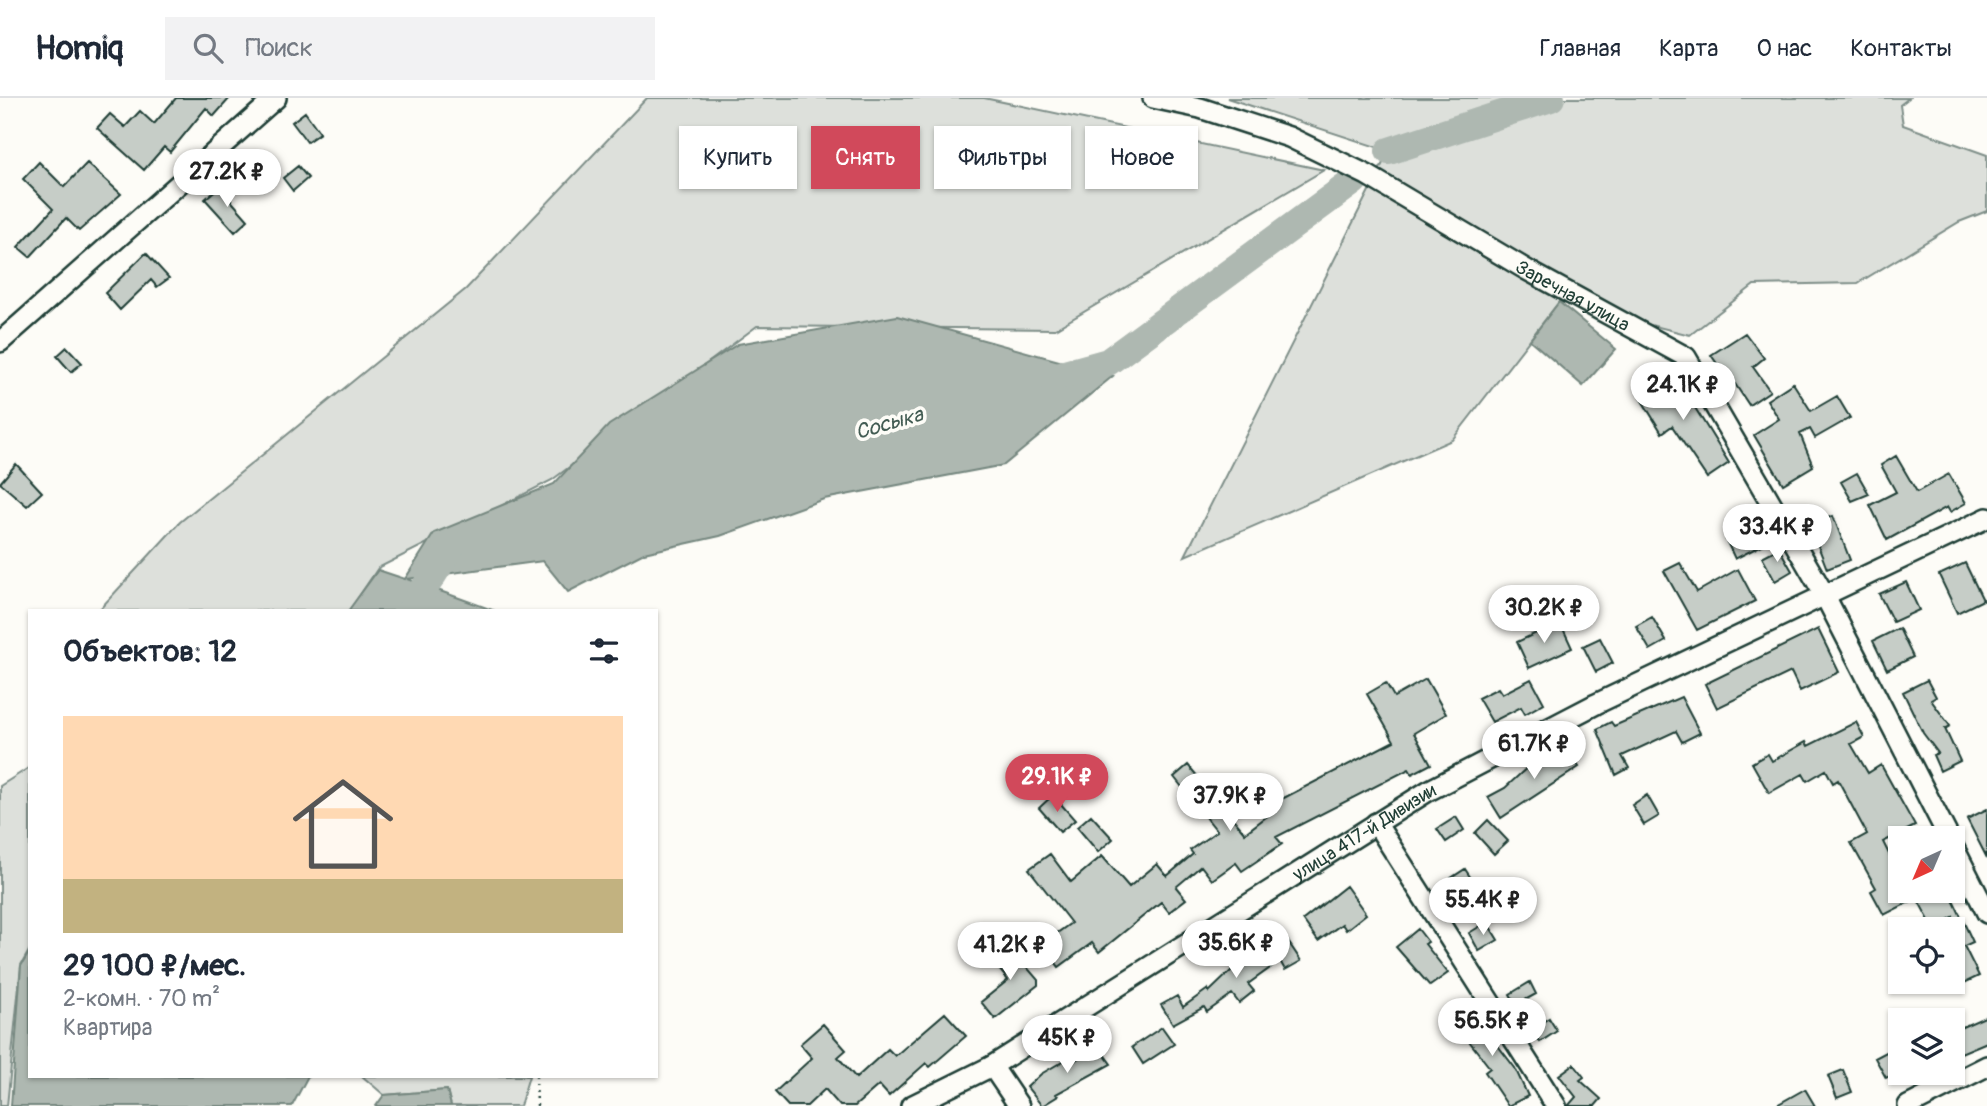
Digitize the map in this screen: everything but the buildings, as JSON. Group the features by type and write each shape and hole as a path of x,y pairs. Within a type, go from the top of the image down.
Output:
{"street":[{"path":"0,342 276,98"},
{"name":"Заречная улица","path":"1153,98 1200,108 1300,142 1367,175 1527,270 1686,357 1824,594 1943,826"},
{"name":"улица 417-й Дивизии","path":"911,1106 992,1066 1428,791 1596,704 1987,518"},
{"path":"1376,823 1556,1106"},
{"path":"1965,870 1987,913"},
{"path":"992,1066 1019,1106"},
{"path":"1908,1106 1987,1066"}],"path":[{"path":"536,1078 537,1106"}],"shaded area":[{"path":"647,98 984,98 1116,126 1085,126 1085,189 1198,189 1198,143 1324,170 1055,329 757,326 552,480 378,568 350,609 100,609 180,522 466,289"},
{"path":"1227,98 1909,98 1900,105 1903,125 1987,155 1987,211 1959,222 1858,283 1754,285 1690,335 1559,302 1452,440 1185,556 1389,151"},
{"path":"28,768 28,953 21,965 7,1106 0,1106 0,786"},
{"path":"364,1078 528,1078 520,1106 451,1106 447,1090 384,1095"}],"water":[{"path":"1559,302 1616,349 1583,386 1530,340"},
{"path":"897,316 1113,376 1004,465 824,499 720,536 644,553 568,592 543,561 407,579 490,609 349,609 378,570 405,579 434,533 554,484 609,425 738,344"},
{"path":"28,954 28,1078 307,1078 292,1106 11,1106 21,966"},
{"path":"447,1090 451,1106 376,1106 384,1095"}],"waterway":[{"name":"Сосыка","path":"1389,151 1551,98"},
{"name":"Сосыка","path":"1050,378 1108,362 1354,181"},
{"name":"Сосыка","path":"411,609 452,545"}]}
